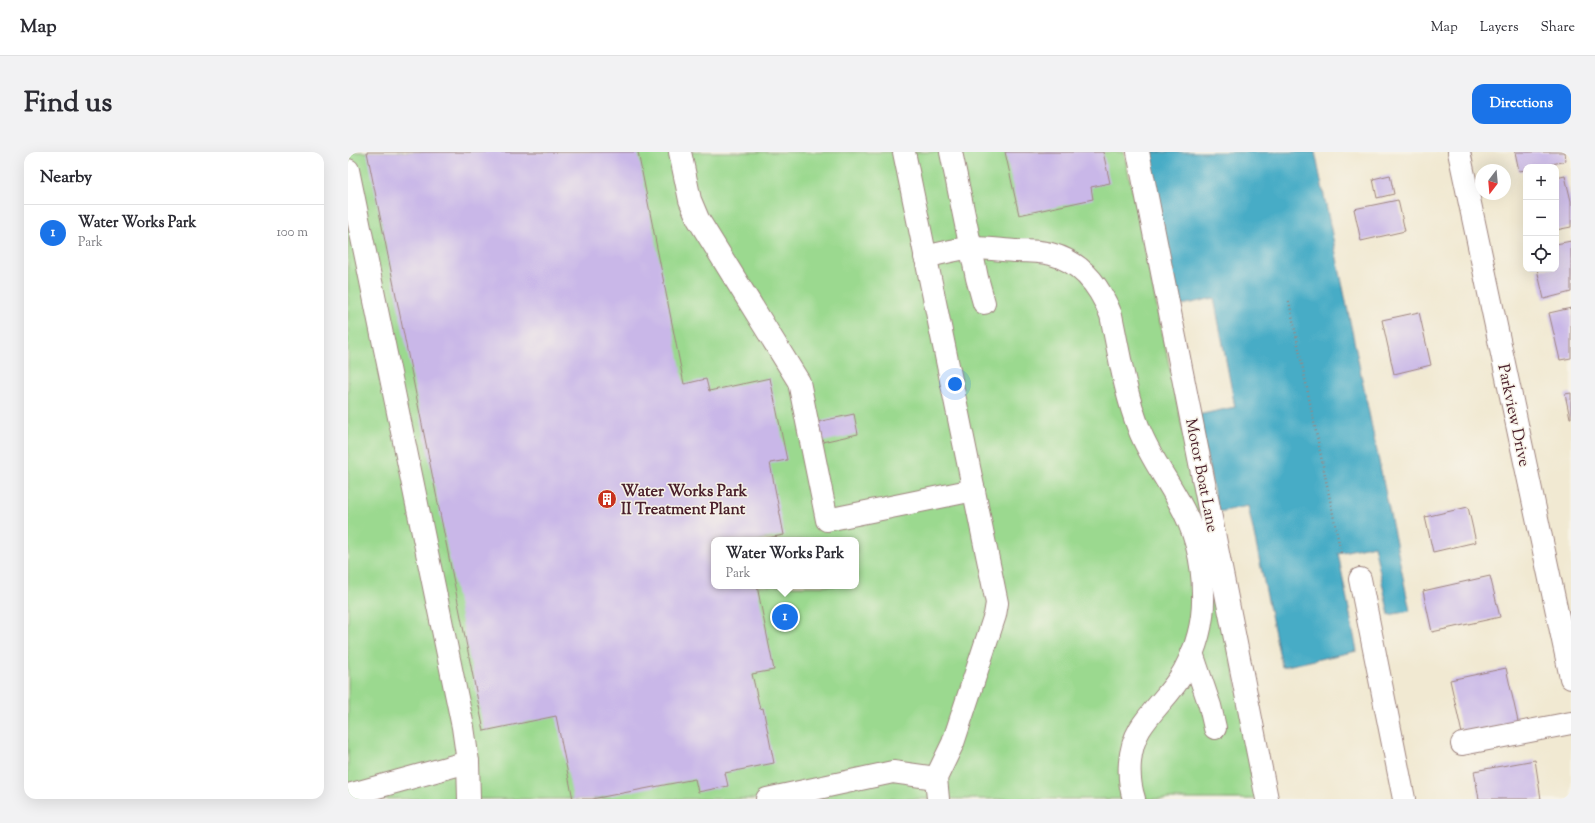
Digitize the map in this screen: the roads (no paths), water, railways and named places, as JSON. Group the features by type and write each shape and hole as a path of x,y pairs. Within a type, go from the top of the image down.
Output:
{"street":[{"path":"680,152 690,200 698,219 799,382 827,520 974,490"},
{"path":"904,152 997,603 995,615 953,744 936,778 938,799"},
{"path":"951,152 977,278 984,303"},
{"name":"Motor Boat Lane","path":"1138,152 1267,799"},
{"name":"Parkview Drive","path":"1459,152 1571,678"},
{"path":"348,170 463,727 468,762 469,799"},
{"path":"925,257 971,248 1041,252 1053,255 1076,266 1088,275 1098,287 1111,315 1127,390 1139,429 1154,462 1186,515 1199,552 1203,580 1202,613 1199,633 1192,653 1184,671 1174,686 1147,719 1140,729 1135,741 1132,752 1130,773 1134,799"},
{"path":"1360,579 1404,799"},
{"path":"1192,653 1210,706 1215,728"},
{"path":"1462,744 1571,723"},
{"path":"348,795 468,762"},
{"path":"767,799 893,772 936,778"}],"water":[{"path":"1141,152 1315,152 1410,611 1389,615 1374,545 1338,553 1357,651 1282,667 1248,506 1218,512 1198,415 1235,407 1214,298 1173,307"}],"place":[{"name":"Water Works Park II Treatment Plant","path":"607,499"},
{"name":"Water Works Park","path":"785,617"}]}
